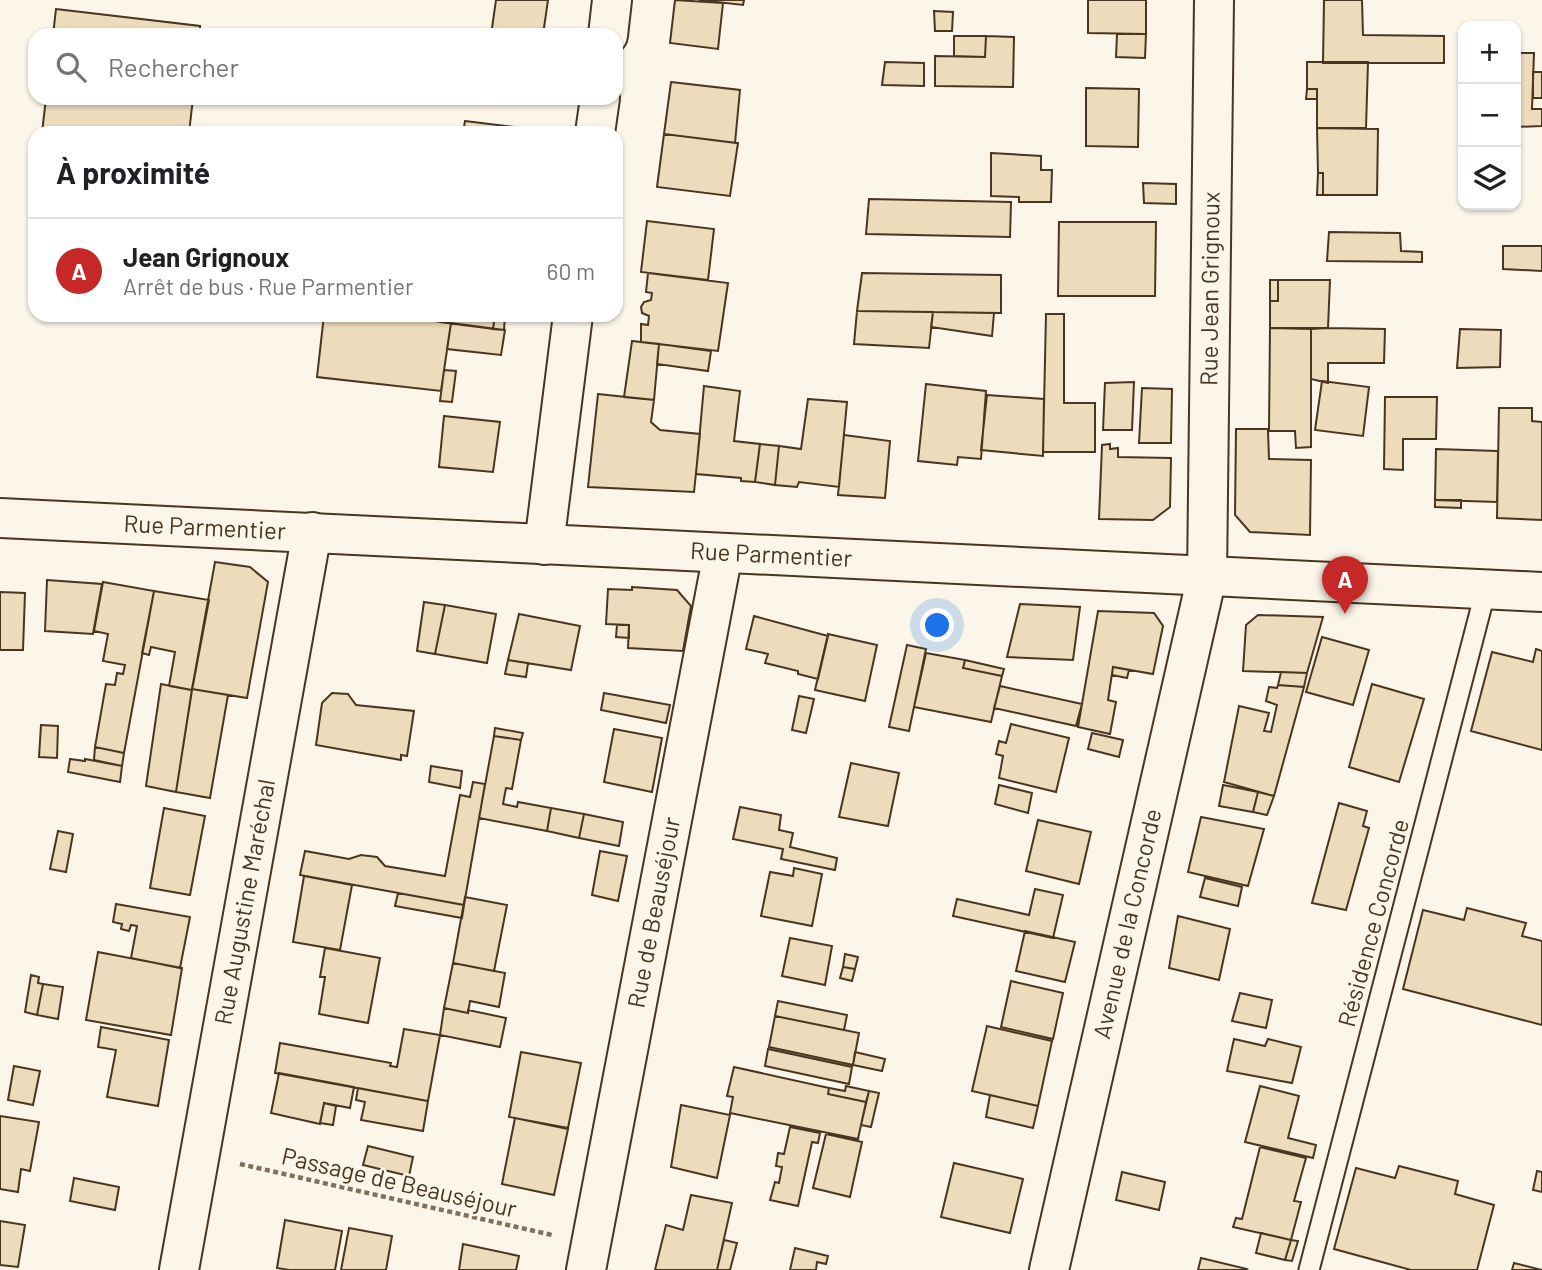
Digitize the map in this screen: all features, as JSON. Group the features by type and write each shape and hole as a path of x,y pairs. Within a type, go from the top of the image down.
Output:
{"street":[{"path":"609,28 612,0"},
{"name":"Rue Jean Grignoux","path":"1207,576 1214,0"},
{"path":"596,126 599,105"},
{"path":"544,545 572,322"},
{"name":"Rue Parmentier","path":"0,518 1542,592"},
{"name":"Rue Augustine Maréchal","path":"179,1270 312,532"},
{"name":"Rue de Beauséjour","path":"588,1257 723,554"},
{"name":"Avenue de la Concorde","path":"1049,1270 1207,576"}],"lane":[{"name":"Résidence Concorde","path":"1308,1270 1486,589"}],"path":[{"name":"Passage de Beauséjour","path":"200,1155 588,1257"}],"building":[{"path":"496,0 548,0 544,28 492,28"},
{"path":"675,0 723,3 718,49 670,43"},
{"path":"699,0 744,0 743,5"},
{"path":"1088,0 1146,0 1146,34 1088,33"},
{"path":"1324,0 1362,0 1363,35 1444,36 1444,63 1323,63"},
{"path":"56,9 200,26 200,28 54,28"},
{"path":"934,11 953,12 952,31 935,31"},
{"path":"1117,34 1146,34 1145,58 1116,57"},
{"path":"954,36 986,36 985,57 954,56"},
{"path":"986,36 1014,37 1013,87 935,86 935,56 985,57"},
{"path":"1521,53 1534,53 1532,109 1542,109 1542,126 1521,127"},
{"path":"885,62 924,63 924,86 882,85"},
{"path":"1307,62 1368,62 1366,128 1317,128 1317,89 1307,89"},
{"path":"1533,72 1542,72 1542,98 1533,98"},
{"path":"671,82 740,90 735,143 664,134"},
{"path":"1086,88 1139,89 1138,147 1086,146"},
{"path":"1307,89 1317,89 1317,99 1306,99"},
{"path":"45,105 192,105 190,126 43,126"},
{"path":"465,121 506,126 464,126"},
{"path":"1317,128 1378,129 1377,195 1323,195 1323,173 1318,173"},
{"path":"664,134 738,143 730,196 657,187"},
{"path":"991,153 1041,156 1041,170 1052,170 1051,202 1019,202 1019,197 991,196"},
{"path":"1318,173 1323,173 1323,195 1317,195"},
{"path":"1143,183 1176,184 1176,204 1144,203"},
{"path":"869,199 1011,202 1010,237 866,234"},
{"path":"647,221 714,229 708,280 641,272"},
{"path":"1059,222 1156,222 1155,296 1058,296"},
{"path":"1329,232 1400,233 1401,251 1422,252 1422,262 1327,261"},
{"path":"1503,246 1542,246 1542,271 1503,269"},
{"path":"648,273 728,283 718,351 641,342 641,324 648,325 649,316 642,313 641,307 644,302 651,300 652,293 646,292"},
{"path":"862,273 1001,275 1001,313 857,311"},
{"path":"1270,280 1278,280 1278,301 1270,301"},
{"path":"1278,280 1330,280 1328,328 1270,328 1270,301 1278,301"},
{"path":"857,311 933,312 929,348 854,344"},
{"path":"933,312 994,313 992,336 931,327"},
{"path":"1046,314 1064,314 1064,403 1095,403 1095,452 1043,452"},
{"path":"323,322 451,323 441,391 317,377"},
{"path":"439,322 494,322 493,329"},
{"path":"494,322 505,322 504,330 493,329"},
{"path":"451,323 505,330 501,355 447,349"},
{"path":"1270,328 1311,329 1311,447 1296,448 1295,431 1268,431 1269,459 1311,460 1310,535 1250,532 1235,515 1236,429 1269,429"},
{"path":"1311,329 1385,329 1384,363 1328,363 1328,383 1311,379"},
{"path":"1460,329 1501,330 1500,367 1457,368"},
{"path":"632,341 659,344 654,400 624,397"},
{"path":"659,344 711,351 708,371 657,364"},
{"path":"444,370 456,371 452,402 440,401"},
{"path":"1322,381 1369,387 1363,436 1315,430"},
{"path":"1134,382 1132,430 1103,430 1105,383"},
{"path":"926,384 986,391 981,459 958,457 957,465 918,461"},
{"path":"704,386 740,391 734,441 760,444 755,482 696,474"},
{"path":"1142,388 1172,389 1171,443 1139,443"},
{"path":"598,394 654,400 651,422 660,430 700,434 694,492 588,487"},
{"path":"987,395 1044,399 1043,456 981,450"},
{"path":"1385,397 1437,397 1436,439 1403,439 1403,470 1384,469"},
{"path":"808,399 847,402 839,487 799,482 797,487 775,485 779,446 801,449"},
{"path":"1499,408 1532,408 1532,421 1542,422 1542,520 1497,518"},
{"path":"444,416 500,422 493,472 439,467"},
{"path":"844,435 890,441 885,498 838,495"},
{"path":"760,444 779,446 775,485 755,482"},
{"path":"1110,444 1110,449 1118,448 1118,457 1171,458 1170,507 1153,520 1099,519 1102,445"},
{"path":"1436,449 1498,451 1497,502 1435,500"},
{"path":"1435,500 1461,500 1461,508 1435,507"},
{"path":"215,562 250,567 268,582 247,698 192,689"},
{"path":"47,580 102,584 93,634 45,631"},
{"path":"103,582 154,591 124,753 95,747 106,684 115,685 117,673 123,674 125,665 103,661 108,634 94,631"},
{"path":"632,587 677,590 691,606 683,651 628,648 629,625 606,624 608,589 632,590"},
{"path":"154,591 209,600 192,690 169,686 175,652 151,647 149,655 142,653"},
{"path":"0,592 25,593 23,650 0,650"},
{"path":"424,602 445,605 435,654 417,651"},
{"path":"1020,604 1080,607 1073,660 1007,657"},
{"path":"445,605 496,614 487,663 435,654"},
{"path":"1098,611 1154,613 1163,626 1153,674 1113,667 1108,700 1116,702 1110,734 1078,727"},
{"path":"519,614 580,626 571,670 508,660"},
{"path":"1258,615 1323,617 1307,673 1243,671 1246,625"},
{"path":"754,616 828,636 818,679 765,663 768,654 746,649"},
{"path":"617,625 629,625 629,638 616,637"},
{"path":"828,634 877,645 865,701 815,690"},
{"path":"1322,637 1369,650 1353,705 1306,692"},
{"path":"907,645 926,649 909,731 889,727"},
{"path":"1536,649 1542,651 1542,750 1471,731 1492,652 1533,662"},
{"path":"926,653 965,660 963,668 1002,676 991,722 914,707"},
{"path":"508,660 528,663 526,677 505,674"},
{"path":"965,660 1004,669 1002,676 963,668"},
{"path":"1113,667 1129,670 1127,678 1112,675"},
{"path":"1281,672 1307,673 1304,687 1278,685"},
{"path":"161,684 192,690 176,792 146,786"},
{"path":"1372,684 1424,699 1399,782 1349,767"},
{"path":"1278,685 1304,687 1274,796 1224,782 1239,706 1269,713 1264,731 1271,732 1277,705 1266,701 1269,687 1277,688"},
{"path":"1000,686 1082,704 1076,726 994,708"},
{"path":"192,689 228,695 210,798 176,792"},
{"path":"332,693 348,694 356,705 414,711 407,756 401,755 401,760 316,745 322,703"},
{"path":"604,693 670,705 666,723 601,710"},
{"path":"799,696 814,699 806,733 792,730"},
{"path":"1011,724 1069,738 1056,792 999,778 1003,756 996,754 999,741 1006,743"},
{"path":"41,725 58,726 57,758 39,757"},
{"path":"495,728 523,733 521,740 494,736"},
{"path":"614,729 662,738 652,792 604,782"},
{"path":"1092,733 1123,740 1119,757 1088,749"},
{"path":"494,736 521,740 512,789 506,788 503,804 517,807 518,802 551,808 547,831 479,818"},
{"path":"95,747 124,753 122,766 94,760"},
{"path":"70,759 122,766 120,782 68,772"},
{"path":"851,763 899,773 888,826 839,817"},
{"path":"431,766 462,771 460,788 429,782"},
{"path":"473,782 485,784 464,905 300,875 305,851 349,859 361,855 377,857 385,866 445,876 460,795 470,797"},
{"path":"999,785 1032,793 1028,813 995,804"},
{"path":"1223,785 1258,792 1253,812 1219,806"},
{"path":"1258,792 1274,796 1267,815 1253,812"},
{"path":"1339,803 1367,811 1363,826 1369,828 1346,910 1312,903"},
{"path":"740,807 781,815 779,830 793,833 790,847 837,858 835,870 781,859 783,849 733,839"},
{"path":"164,808 205,816 190,895 150,888"},
{"path":"551,808 584,814 579,838 547,831"},
{"path":"584,814 623,822 619,846 579,838"},
{"path":"1201,817 1264,829 1248,886 1188,872"},
{"path":"1038,820 1091,832 1079,884 1026,871"},
{"path":"58,831 73,834 66,872 50,869"},
{"path":"600,851 627,856 618,901 592,895"},
{"path":"794,868 822,874 812,926 761,916 770,872 793,876"},
{"path":"304,876 352,885 340,950 293,942"},
{"path":"1205,878 1242,887 1238,906 1200,897"},
{"path":"1035,889 1063,895 1053,938 953,916 957,899 1029,915"},
{"path":"398,893 464,905 462,918 395,906"},
{"path":"465,897 507,905 494,971 453,963"},
{"path":"116,904 190,917 180,968 131,958 137,926 131,925 129,931 121,929 122,924 113,922"},
{"path":"1467,908 1526,923 1522,936 1542,941 1542,1025 1403,989 1423,910 1464,920"},
{"path":"1178,916 1230,929 1219,980 1169,968"},
{"path":"1025,931 1075,942 1065,982 1016,971"},
{"path":"790,938 832,946 825,985 782,976"},
{"path":"325,948 380,958 368,1023 319,1014 325,977 320,977"},
{"path":"98,952 182,968 171,1035 86,1020"},
{"path":"845,954 858,957 855,969 843,967"},
{"path":"453,963 505,973 499,1007 470,1001 468,1013 444,1008"},
{"path":"843,967 855,969 852,981 840,978"},
{"path":"31,975 39,977 38,983 43,984 37,1015 25,1012"},
{"path":"1011,981 1063,993 1053,1039 1001,1027"},
{"path":"43,984 63,987 58,1019 37,1015"},
{"path":"1240,993 1272,1000 1266,1028 1232,1021"},
{"path":"778,1001 847,1015 844,1030 775,1016"},
{"path":"444,1008 506,1018 500,1047 440,1035"},
{"path":"775,1016 859,1033 853,1065 769,1047"},
{"path":"987,1026 1052,1041 1038,1106 972,1091"},
{"path":"101,1027 169,1040 158,1106 107,1097 116,1050 98,1047"},
{"path":"404,1029 440,1035 428,1101 275,1073 280,1043 391,1063 390,1066 397,1067"},
{"path":"1234,1039 1265,1046 1268,1039 1301,1047 1292,1083 1227,1071"},
{"path":"768,1049 852,1067 849,1084 765,1066"},
{"path":"521,1052 581,1063 568,1128 509,1117"},
{"path":"855,1052 885,1059 882,1071 853,1065"},
{"path":"14,1066 40,1071 33,1105 8,1100"},
{"path":"734,1067 829,1088 828,1094 866,1102 858,1139 730,1113 733,1097 727,1096"},
{"path":"279,1073 354,1087 350,1108 324,1103 320,1124 271,1113"},
{"path":"846,1086 869,1091 866,1102 828,1094 829,1088 845,1091"},
{"path":"1260,1086 1299,1096 1288,1138 1316,1145 1313,1158 1245,1142"},
{"path":"358,1088 428,1101 423,1131 361,1120 365,1102 356,1100"},
{"path":"869,1091 879,1093 871,1127 861,1125"},
{"path":"990,1095 1038,1106 1033,1128 986,1117"},
{"path":"324,1103 336,1106 333,1125 320,1123"},
{"path":"681,1105 730,1115 717,1178 671,1167"},
{"path":"0,1116 39,1122 30,1171 21,1169 18,1192 0,1189"},
{"path":"515,1118 568,1129 554,1195 502,1184"},
{"path":"790,1127 820,1133 818,1143 812,1142 798,1206 770,1200 775,1182 779,1183 782,1167 776,1166 778,1153 784,1154"},
{"path":"826,1134 862,1142 850,1197 813,1188"},
{"path":"368,1146 413,1157 409,1176 363,1165"},
{"path":"1260,1147 1306,1158 1294,1201 1301,1202 1291,1240 1233,1227 1236,1218 1242,1219"},
{"path":"954,1163 1023,1179 1010,1233 941,1217"},
{"path":"1399,1166 1458,1181 1455,1194 1494,1205 1477,1270 1411,1270 1334,1249 1356,1168 1395,1178"},
{"path":"1537,1171 1542,1172 1542,1192 1533,1190"},
{"path":"1122,1172 1165,1182 1159,1210 1116,1200"},
{"path":"74,1178 119,1187 115,1210 70,1201"},
{"path":"691,1195 732,1203 717,1270 655,1270 666,1225 683,1230"},
{"path":"285,1220 342,1231 335,1270 277,1268"},
{"path":"0,1221 25,1225 18,1267 0,1265"},
{"path":"349,1228 392,1236 386,1270 341,1270"},
{"path":"1261,1233 1291,1240 1285,1260 1256,1253"},
{"path":"724,1240 737,1243 730,1270 717,1270"},
{"path":"1291,1240 1298,1241 1292,1261 1285,1260"},
{"path":"463,1244 519,1256 516,1270 459,1270"},
{"path":"795,1248 828,1256 826,1264 817,1262 816,1270 790,1270"},
{"path":"1201,1258 1247,1269 1198,1270"},
{"path":"1514,1263 1542,1270 1512,1270"}],"place":[{"name":"Jean Grignoux","path":"1345,614"}]}
